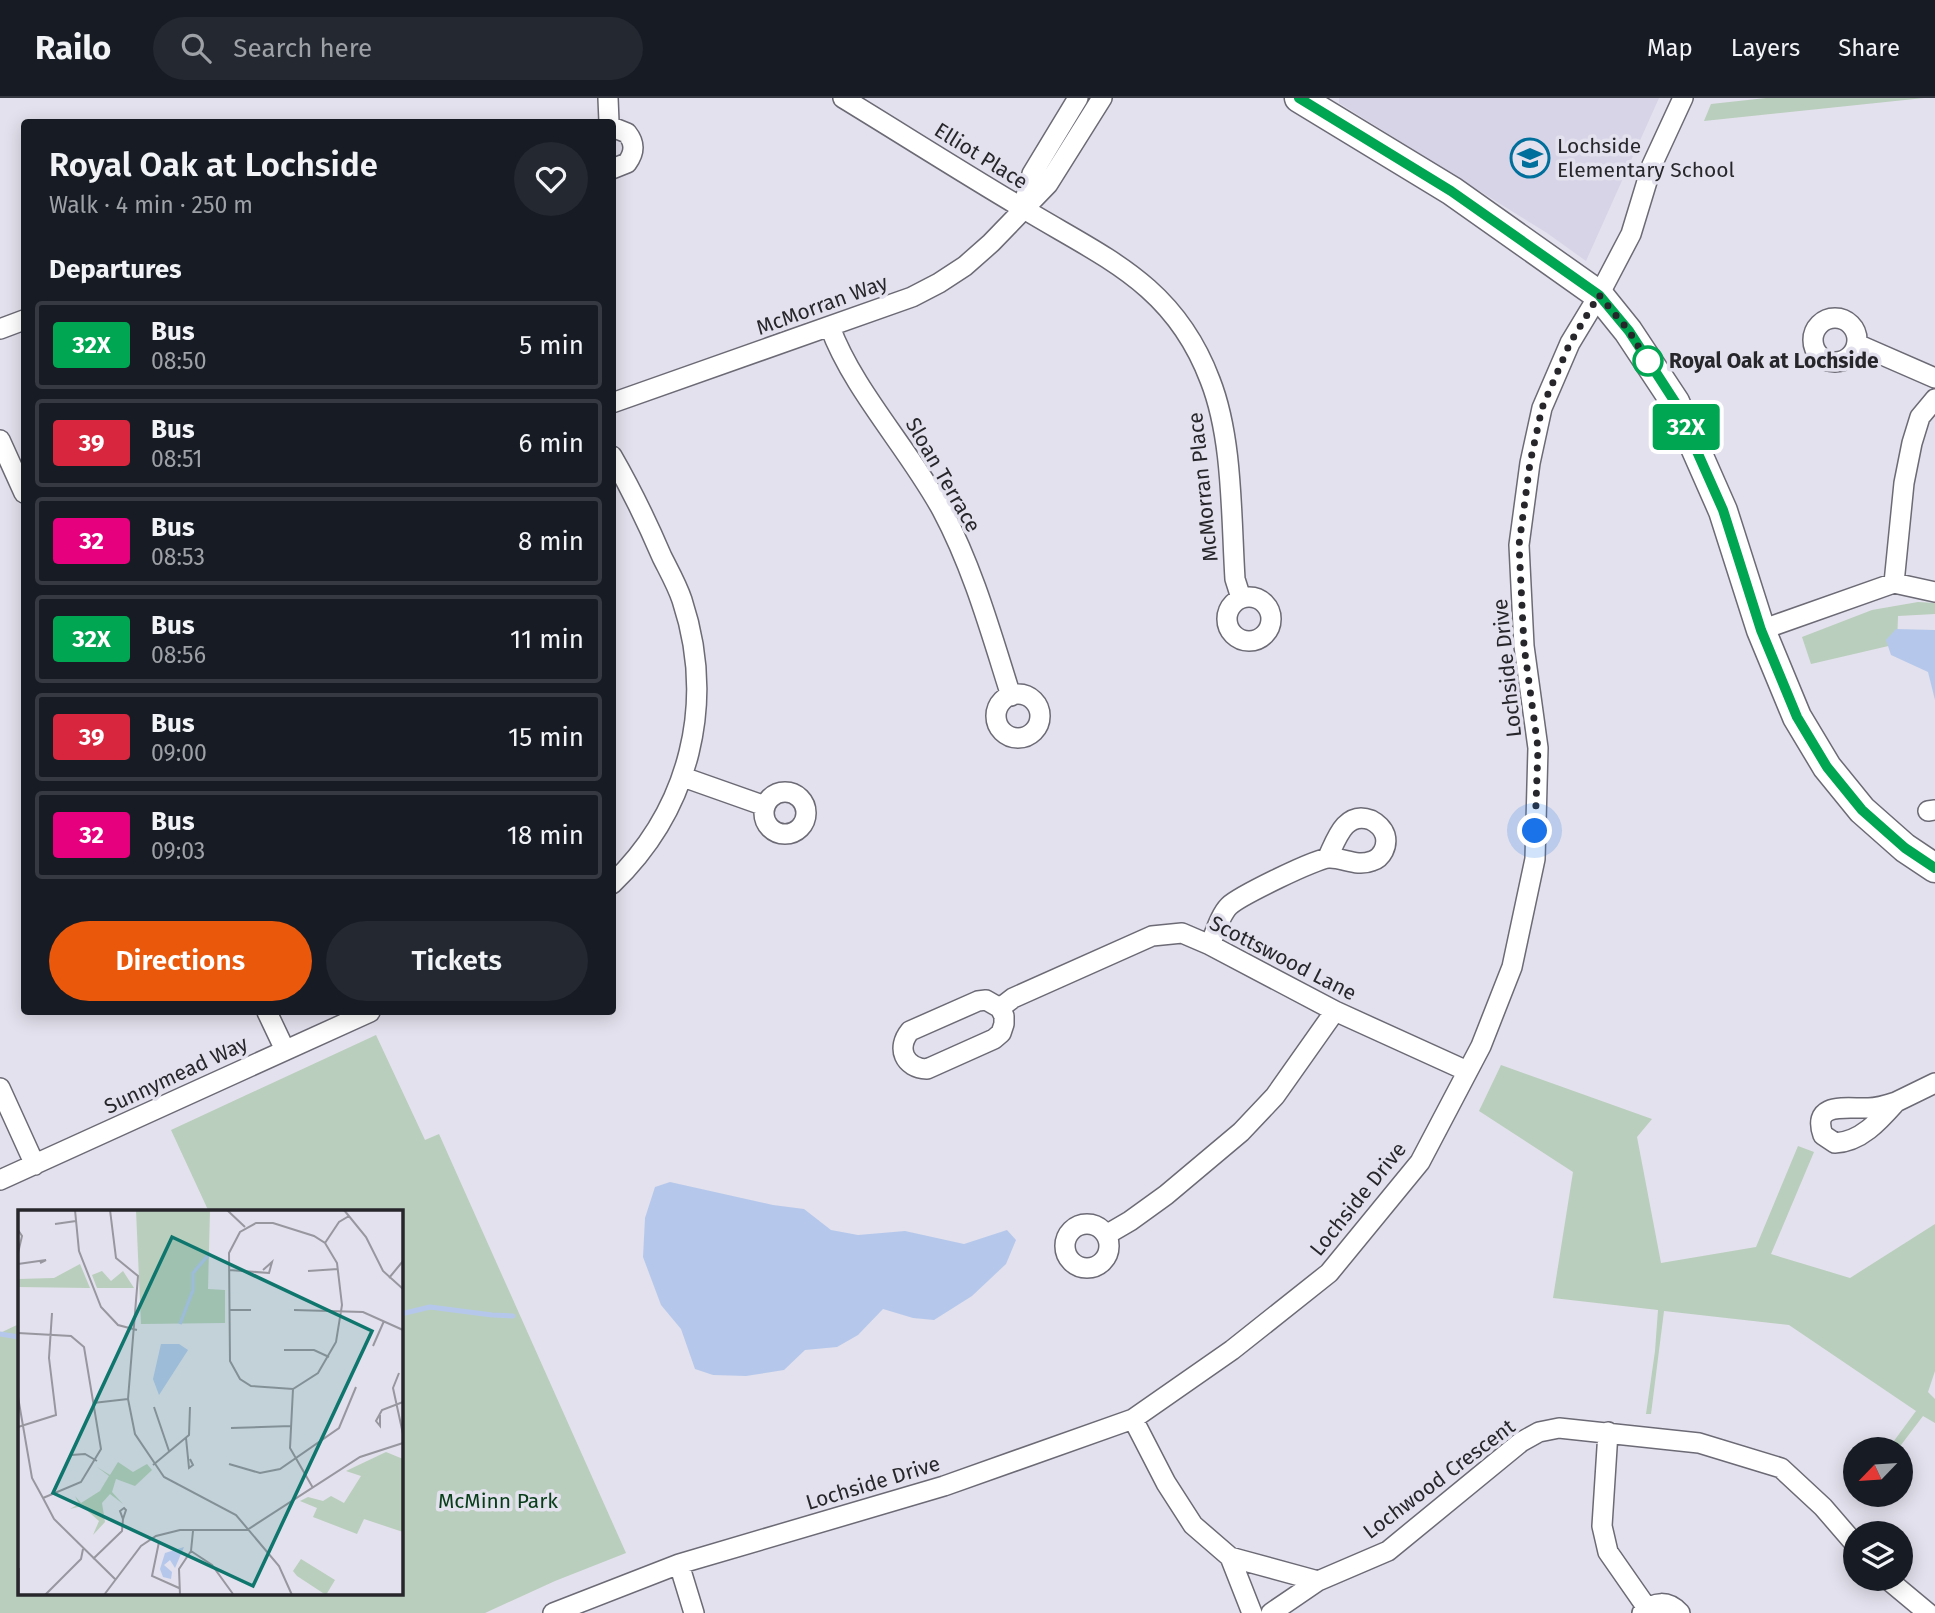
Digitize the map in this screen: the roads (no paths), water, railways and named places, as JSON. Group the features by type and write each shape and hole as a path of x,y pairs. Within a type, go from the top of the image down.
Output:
{"main road":[{"path":"1299,98 1451,191 1599,295 1629,331 1675,402 1723,510 1761,630 1797,717 1827,767 1862,810 1905,848 1935,868"}],"street":[{"path":"608,98 609,119"},
{"name":"Elliot Place","path":"843,98 1023,208"},
{"name":"McMorran Way","path":"1023,208 1031,174 1078,98"},
{"name":"McMorran Way","path":"616,402 912,297 939,283 965,266 991,243 1048,184 1102,98"},
{"name":"Lochside Drive","path":"552,1613 679,1564 944,1486 1133,1419 1232,1350 1329,1273 1420,1162 1481,1046 1512,967 1535,859 1538,748 1524,646 1519,545 1530,463 1542,408 1570,343 1631,234 1652,165 1683,98"},
{"path":"616,128 628,133 633,151 627,163 616,167"},
{"name":"McMorran Place","path":"1023,208 1098,251 1152,289 1174,314 1197,349 1211,380 1220,411 1236,579 1241,598"},
{"path":"0,329 21,321"},
{"name":"Sloan Terrace","path":"830,327 839,353 923,478 959,545 1012,695"},
{"path":"1857,344 1935,377"},
{"path":"1894,583 1903,483 1920,418 1935,399"},
{"path":"0,440 21,486"},
{"path":"616,463 682,600 693,644 696,688 694,730 684,777 658,828 616,880"},
{"path":"1761,630 1894,583 1935,592"},
{"path":"684,777 765,806"},
{"path":"1210,945 1228,907 1251,892 1328,857"},
{"name":"Scottswood Lane","path":"1000,1008 1013,998 1152,936 1182,933 1335,1011 1467,1071"},
{"path":"986,1000 1000,1008 1004,1024 995,1039 927,1069 909,1064 904,1056 904,1038 910,1031 978,1001 986,1000"},
{"path":"1106,1235 1130,1222 1166,1195 1241,1132 1275,1096 1335,1011"},
{"path":"268,1015 285,1050"},
{"name":"Sunnymead Way","path":"0,1180 363,1015"},
{"path":"1896,1102 1935,1083"},
{"path":"0,1088 35,1165"},
{"path":"1133,1419 1166,1483 1193,1525 1230,1557 1318,1581"},
{"name":"Lochwood Crescent","path":"1271,1613 1318,1581 1388,1551 1521,1442 1539,1432 1559,1428 1699,1443 1781,1468 1823,1507 1843,1530"},
{"path":"1608,1432 1602,1526 1608,1552 1645,1610 1662,1603 1670,1605 1680,1613"},
{"path":"1230,1557 1252,1613"},
{"path":"679,1564 694,1613"},
{"path":"1902,1591 1928,1613"}],"water":[{"path":"1896,629 1935,630 1935,700 1928,672 1891,655 1886,640"},
{"path":"670,1182 773,1205 804,1209 831,1230 858,1235 905,1231 964,1244 1007,1230 1016,1240 1006,1264 972,1296 934,1320 913,1318 883,1309 858,1335 837,1347 805,1350 784,1370 746,1376 713,1375 695,1369 681,1329 661,1305 643,1257 645,1218 655,1187"}],"waterway":[{"path":"402,1314 430,1307 513,1316"},
{"path":"0,1334 18,1337"}],"place":[{"name":"Lochside Elementary School","path":"1530,158"},
{"name":"Royal Oak at Lochside","path":"1648,361"}],"park label":[{"name":"McMinn Park","path":"498,1501"}]}
